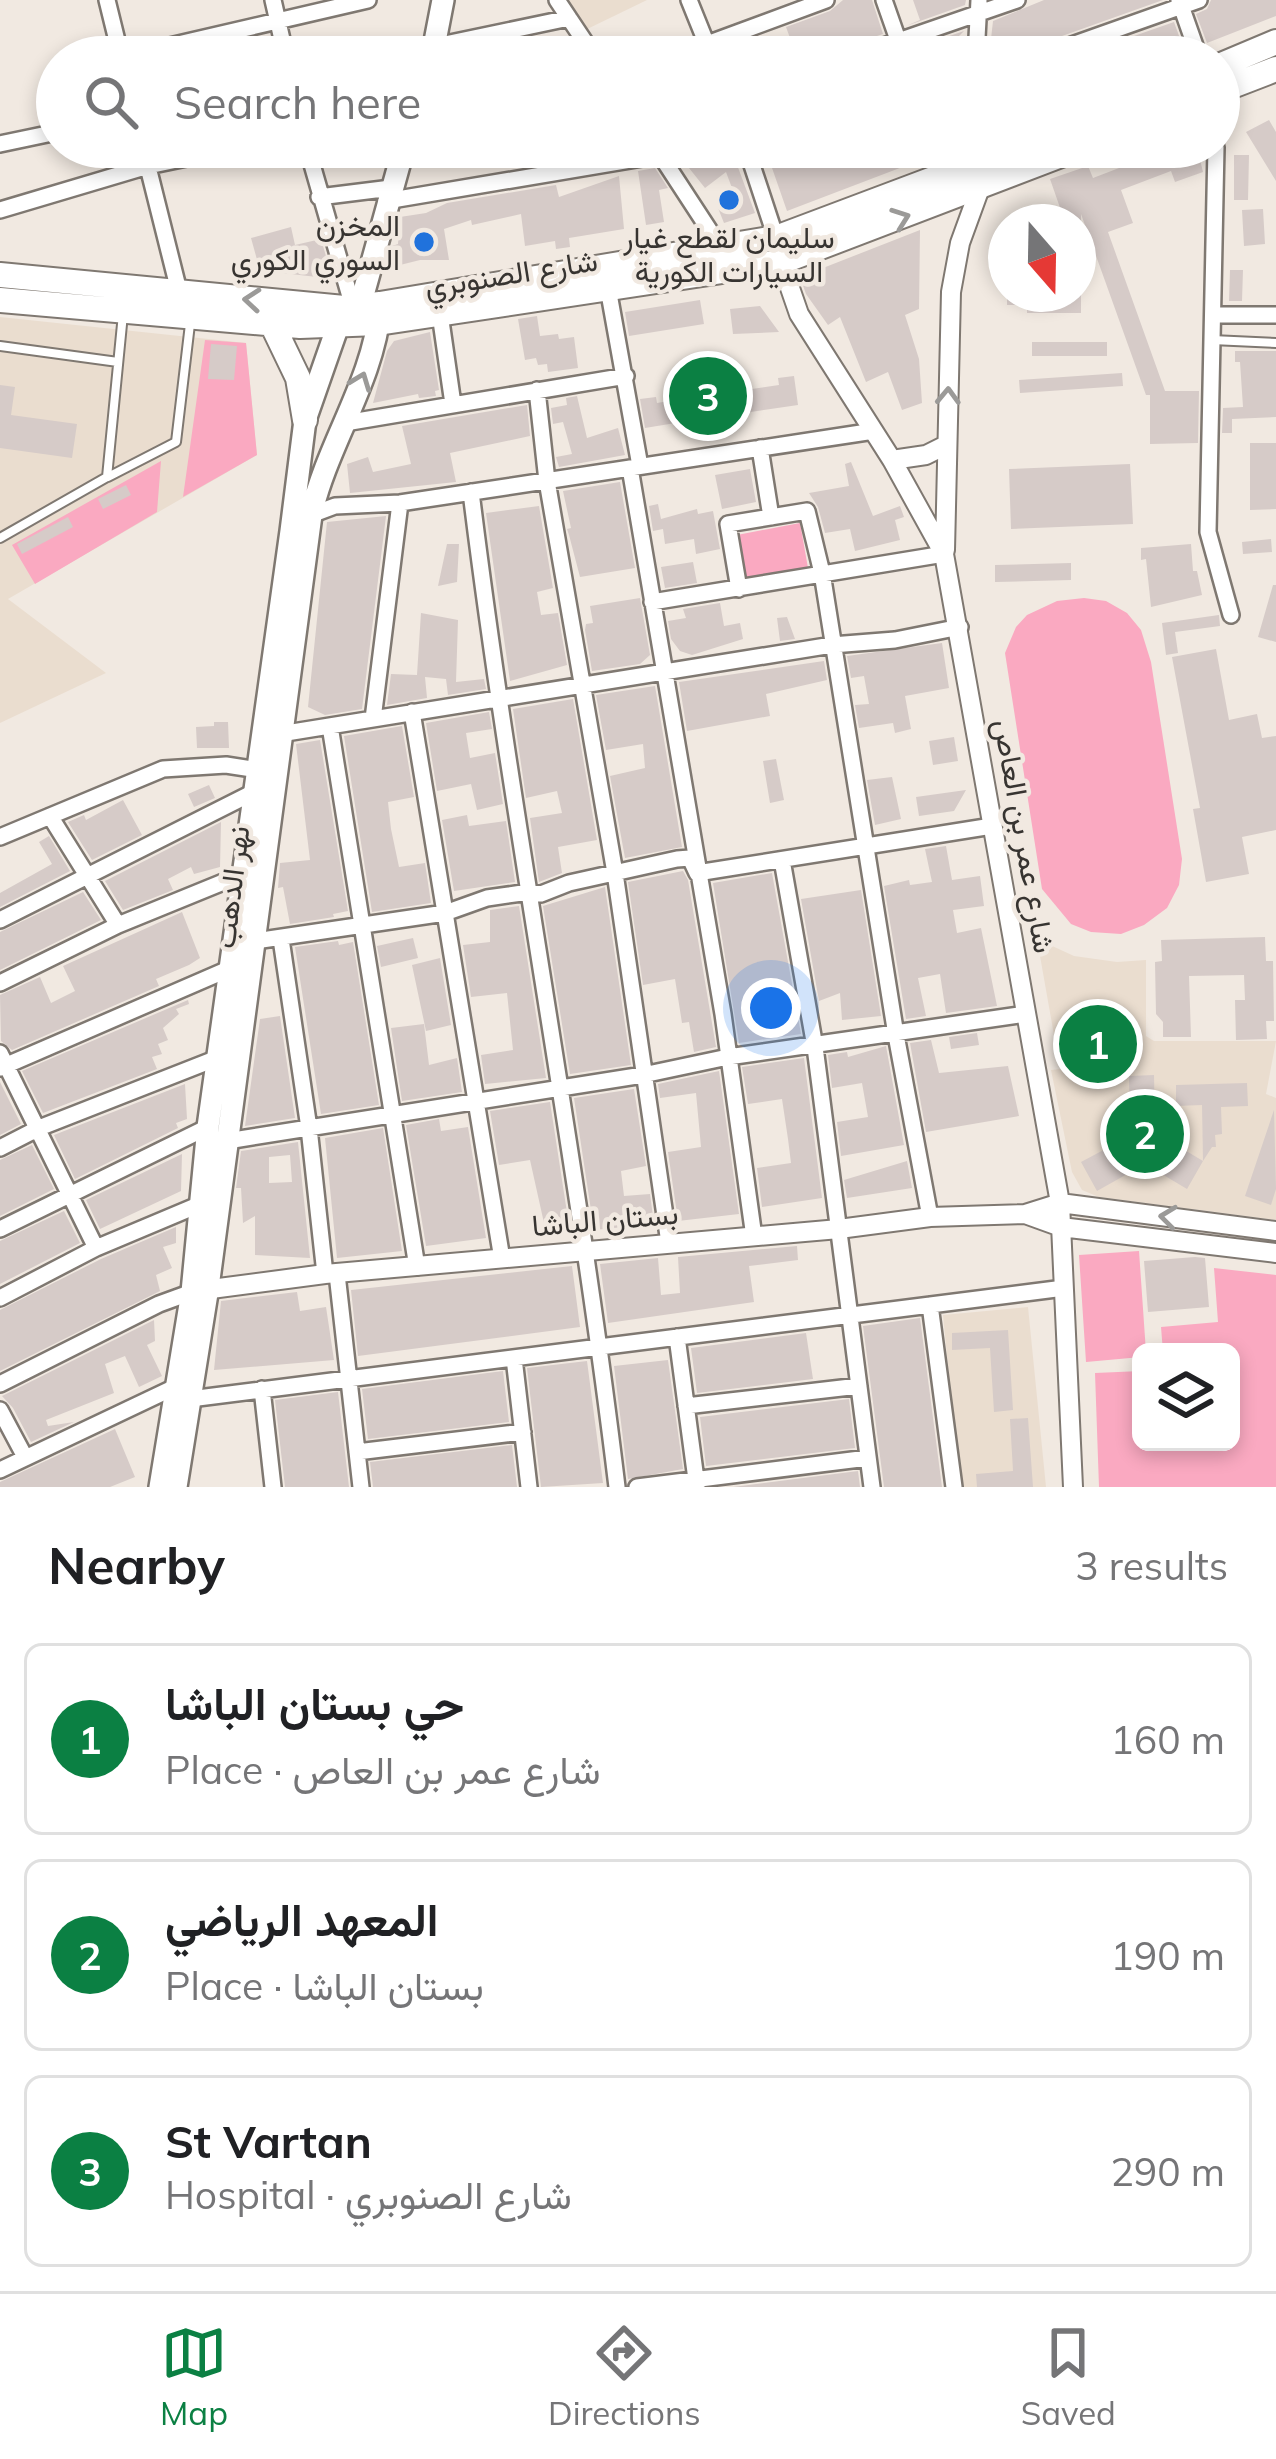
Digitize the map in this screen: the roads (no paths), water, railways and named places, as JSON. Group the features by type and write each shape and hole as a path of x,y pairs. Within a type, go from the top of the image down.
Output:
{"main road":[{"path":"437,36 443,0"},
{"path":"1240,57 1276,42"},
{"path":"1240,84 1276,69"},
{"path":"359,313 397,168"},
{"name":"شارع الصنوبري","path":"0,275 272,324 359,313 721,248 778,250 971,168"},
{"name":"شارع الصنوبري","path":"0,300 123,313 185,306 440,314 608,288 778,250 973,168"},
{"name":"نهر الدهب","path":"200,1290 208,1127 243,874 262,778 305,421 359,313"},
{"name":"نهر الدهب","path":"162,1486 227,1141 255,941 262,778 280,734 311,514 322,472 373,348 359,313"},
{"path":"272,324 298,378 305,421"}],"street":[{"path":"107,0 116,36"},
{"path":"273,0 281,36"},
{"path":"216,36 368,0"},
{"path":"557,0 581,36"},
{"path":"689,0 704,36"},
{"path":"742,36 826,0"},
{"path":"884,0 896,36"},
{"path":"925,36 978,7 1017,0"},
{"path":"1094,36 1199,0"},
{"path":"1181,3 1192,36"},
{"path":"493,36 569,18"},
{"path":"0,144 36,136"},
{"path":"0,210 141,168"},
{"path":"149,168 185,306"},
{"path":"312,168 359,313"},
{"path":"319,197 389,194 556,168"},
{"path":"668,168 721,248"},
{"path":"753,168 778,250"},
{"path":"943,168 946,175"},
{"name":"شارع عمر بن العاص","path":"975,168 951,292 944,554 1060,1203 1073,1487"},
{"path":"1216,168 1208,532 1232,615"},
{"name":"شارع عمر بن العاص","path":"778,250 799,314 874,430 944,554"},
{"path":"608,288 626,376 652,602 754,1237"},
{"path":"440,314 453,404"},
{"path":"1213,315 1276,315"},
{"path":"345,423 626,376"},
{"path":"537,390 547,481 615,873 668,1243"},
{"path":"311,514 334,506 400,503 874,430"},
{"path":"892,460 926,455 946,445"},
{"path":"760,448 771,517"},
{"path":"471,492 497,699 586,1250 617,1487"},
{"path":"374,719 400,503"},
{"path":"740,590 728,524 807,511 822,573 930,1217"},
{"path":"652,602 944,554"},
{"path":"280,734 960,627"},
{"path":"412,712 502,1259"},
{"path":"329,726 417,1267"},
{"path":"0,838 164,769 226,765 262,778"},
{"path":"0,920 262,778"},
{"path":"50,816 118,925"},
{"path":"697,873 992,826"},
{"path":"255,941 446,913 487,898 541,894 568,883 690,858 697,873"},
{"path":"782,860 815,1048 872,1487"},
{"path":"0,983 118,925 243,874"},
{"path":"281,939 349,1378 361,1487"},
{"path":"96,1248 2,1062 231,968"},
{"path":"227,1141 1025,1014"},
{"path":"0,1148 38,1128 220,1057"},
{"path":"0,1229 208,1127"},
{"path":"0,1298 96,1248 202,1203"},
{"name":"بستان الباشا","path":"200,1290 930,1217 1025,1214 1060,1203 1276,1231"},
{"name":"بستان الباشا","path":"1025,1214 1061,1227 1276,1253"},
{"path":"0,1470 183,1393 262,1389 1064,1288"},
{"path":"0,1384 159,1304 200,1290"},
{"path":"930,1305 953,1487"},
{"path":"677,1337 697,1483"},
{"path":"514,1358 530,1487"},
{"path":"686,1406 859,1386"},
{"path":"262,1389 273,1487"},
{"path":"0,1410 25,1457"},
{"path":"357,1452 523,1432"},
{"path":"638,1487 868,1458"}],"lane":[{"path":"0,538 176,442 185,306"},
{"path":"107,477 123,313"},
{"path":"1212,340 1276,343"},
{"path":"0,346 118,362"}],"place":[{"name":"سليمان لقطع غيار السيارات الكورية","path":"729,200"},
{"name":"المخزن السوري الكوري","path":"424,242"},
{"name":"St Vartan","path":"708,396"},
{"name":"حي بستان الباشا","path":"1098,1044"},
{"name":"المعهد الرياضي","path":"1145,1134"}]}
